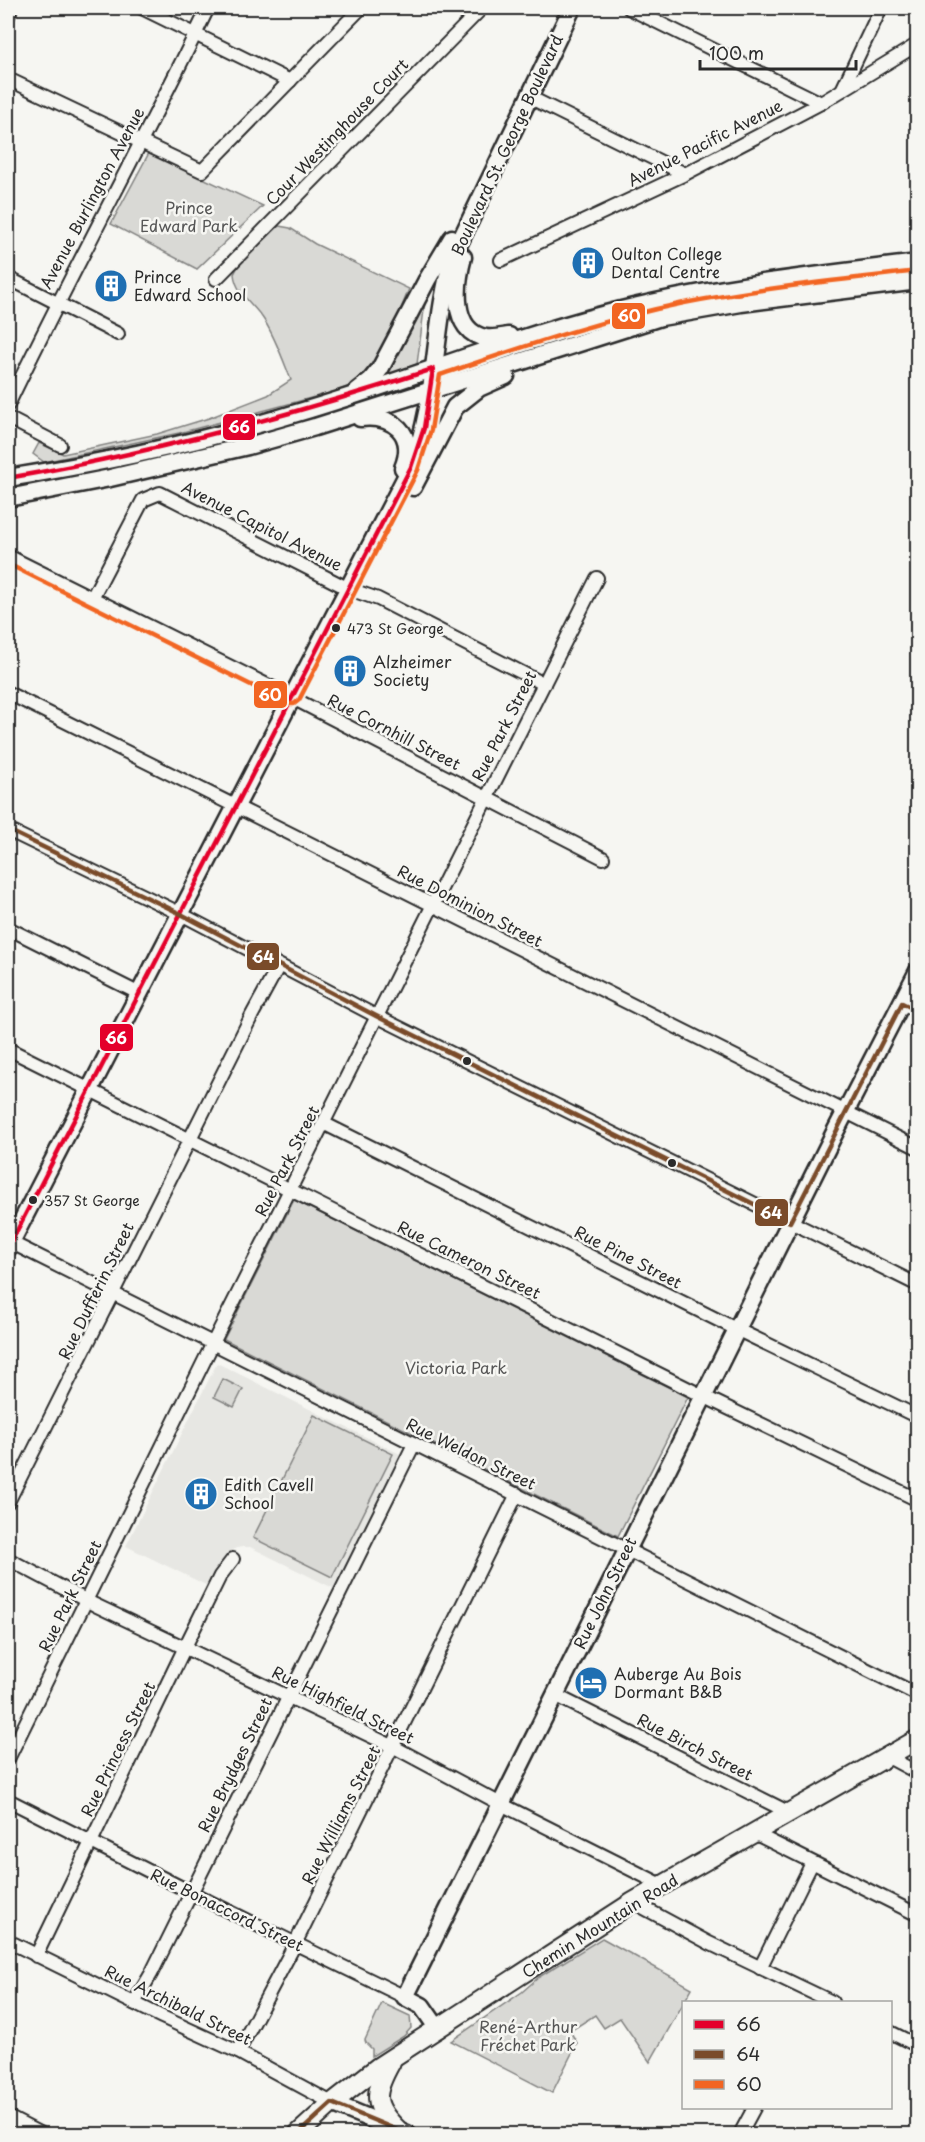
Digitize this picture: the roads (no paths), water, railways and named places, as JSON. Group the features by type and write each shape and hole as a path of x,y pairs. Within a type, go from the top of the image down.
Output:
{"main road":[{"name":"Boulevard St. George Boulevard","path":"378,533 420,447 448,271 458,245 572,8"},
{"path":"499,160 463,256 457,291 459,310 469,329 487,338 546,332"},
{"path":"349,397 371,380 380,369 427,280 499,160"},
{"path":"8,478 152,450 237,429 349,397 546,332 638,306 729,287 918,263"},
{"path":"8,498 177,464 315,427 661,317 708,308 918,281"},
{"path":"378,533 415,484 449,416 462,400 488,383 621,329"},
{"path":"8,1244 378,533 390,496 407,457 406,441 402,432 392,422 377,417 315,427"},
{"name":"Rue John Street","path":"405,1997 499,1803 918,971"},
{"name":"Chemin Mountain Road","path":"298,2134 332,2103 394,2057 633,1902 918,1739"},
{"name":"Rue Bonaccord Street","path":"405,1997 422,2006 438,2029"},
{"path":"394,2057 379,2083 378,2100 388,2120 403,2133"},
{"path":"332,2103 403,2133"}],"street":[{"path":"8,16 11,8"},
{"path":"142,8 290,81"},
{"name":"Avenue Burlington Avenue","path":"8,405 57,302 208,8"},
{"path":"8,79 202,171 361,8"},
{"name":"Cour Westinghouse Court","path":"216,279 482,8"},
{"path":"629,8 821,103"},
{"path":"842,90 881,8"},
{"name":"Avenue Pacific Avenue","path":"501,260 685,174 821,103 918,44"},
{"path":"529,97 685,174"},
{"path":"8,278 118,334"},
{"path":"8,418 60,445"},
{"name":"Avenue Capitol Avenue","path":"92,598 142,500 160,492 349,589 378,599 544,684"},
{"path":"8,506 31,494"},
{"name":"Rue Cornhill Street","path":"8,556 292,697 603,858"},
{"name":"Rue Park Street","path":"8,1759 290,1189 325,1124 376,1016 597,578"},
{"name":"Rue Dominion Street","path":"8,693 918,1148"},
{"path":"8,830 179,913 278,967 918,1285"},
{"path":"8,928 138,993"},
{"name":"Rue Dufferin Street","path":"8,1502 278,967"},
{"path":"902,1003 918,1011"},
{"name":"Rue Cameron Street","path":"8,1049 703,1396 918,1500"},
{"name":"Rue Pine Street","path":"325,1124 918,1417"},
{"name":"Rue Weldon Street","path":"8,1244 517,1494 918,1695"},
{"name":"Rue Brydges Street","path":"134,2003 151,1974 414,1444"},
{"name":"Rue Williams Street","path":"238,2052 394,1747 517,1494"},
{"name":"Rue Princess Street","path":"36,1956 220,1576 233,1558"},
{"name":"Rue Highfield Street","path":"8,1559 86,1600 394,1747 662,1885"},
{"name":"Rue Birch Street","path":"555,1695 788,1812"},
{"path":"888,1756 918,1773"},
{"name":"Rue Bonaccord Street","path":"8,1800 405,1997"},
{"path":"754,1833 918,1915"},
{"path":"760,1968 812,1863"},
{"path":"633,1902 760,1968 811,1998 827,2001"},
{"name":"Rue Archibald Street","path":"8,1941 238,2052 332,2103"},
{"path":"892,2033 918,2046"},
{"path":"740,2134 753,2109"},
{"path":"8,2117 41,2134"}],"place":[{"name":"Oulton College Dental Centre","path":"588,263"},
{"name":"Prince Edward School","path":"111,286"},
{"name":"473 St George","path":"336,628"},
{"name":"Alzheimer Society","path":"350,671"},
{"name":"357 St George","path":"33,1200"},
{"name":"Edith Cavell School","path":"201,1494"},
{"name":"Auberge Au Bois Dormant B&B","path":"591,1683"}],"park label":[{"name":"Prince Edward Park","path":"189,217"},
{"name":"Victoria Park","path":"456,1368"},
{"name":"René-Arthur Fréchet Park","path":"528,2036"}]}
